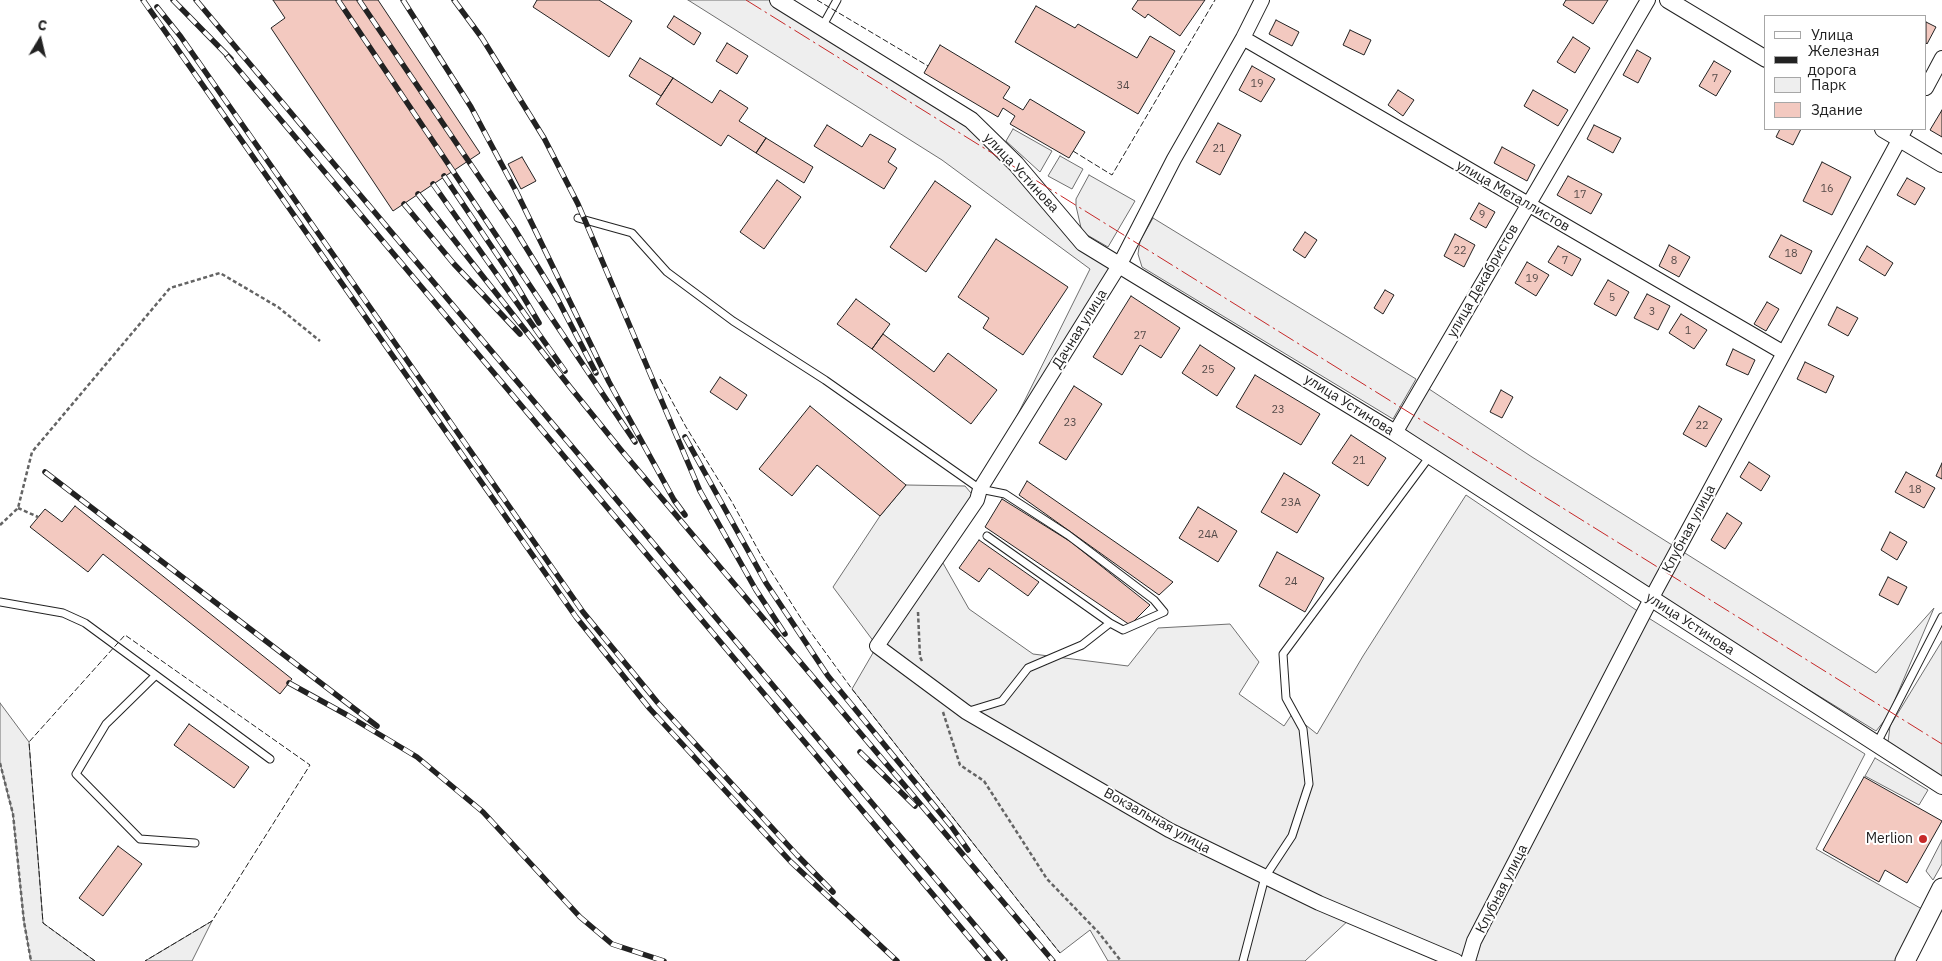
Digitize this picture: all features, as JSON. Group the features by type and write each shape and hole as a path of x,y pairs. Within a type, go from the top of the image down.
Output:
{"main road":[{"path":"1905,961 1942,888"}],"street":[{"name":"улица Устинова","path":"778,0 971,120 1016,164 1083,243 1395,433 1942,786"},
{"name":"Дачная улица","path":"877,646 977,500 980,489 1120,264 1174,159 1243,38 1262,0"},
{"name":"улица Декабристов","path":"1395,433 1648,0"},
{"path":"1668,0 1764,58"},
{"name":"улица Металлистов","path":"1243,38 1784,353"},
{"path":"1927,86 1942,58"},
{"path":"1887,130 1902,134 1942,164"},
{"name":"Клубная улица","path":"1468,961 1474,942 1652,599 1902,134"},
{"name":"Вокзальная улица","path":"877,646 966,712 1169,830 1319,903 1456,961"}],"lane":[{"path":"822,28 837,0"},
{"path":"578,218 632,233 667,272 733,321 825,380 980,489 1005,494 1068,535 1154,600 1164,612 1123,630 1110,623 987,536"},
{"path":"1243,961 1264,877 1292,836 1309,784 1303,730 1286,698 1283,654 1430,456"},
{"path":"0,602 63,613 85,623 270,759"},
{"path":"1877,743 1942,617"},
{"path":"966,712 1002,701 1028,668 1082,645 1110,623"},
{"path":"155,676 106,724 76,774 140,839 195,843"}],"path":[{"path":"0,525 18,508 32,452 170,288 220,273 278,306 320,341"},
{"path":"18,508 38,517"},
{"path":"918,585 920,657 924,665"},
{"path":"935,690 960,765 984,781 1047,879 1099,933 1121,961"},
{"path":"0,763 13,814 24,922 31,961"}],"green space":[{"path":"688,0 778,0 971,120 1116,265 1010,430 1090,269 942,160"},
{"path":"1013,129 1052,151 1040,172 1006,141"},
{"path":"1089,175 1135,201 1108,247 1082,232 1076,199"},
{"path":"1153,218 1416,379 1393,419 1142,267 1138,254 1140,241"},
{"path":"1426,387 1532,457 1876,673 1934,608 1888,716 1876,731 1658,597 1650,589 1474,480 1402,427"},
{"path":"906,485 965,486 977,500 939,556 969,609 1033,654 1128,666 1158,628 1230,624 1259,662 1239,694 1284,726 1292,714 1317,734 1363,656 1466,495 1639,612 1865,754 1816,849 1929,913 1903,961 1456,961 1352,917 1305,961 1108,961 1090,930 1060,953 852,689 877,646 833,587 880,516"},
{"path":"1942,641 1942,783 1888,742 1890,726"},
{"path":"0,703 29,742 43,923 95,961 31,961 24,922 13,815 0,763"},
{"path":"212,921 192,961 145,961"}],"shaded area":[{"path":"1060,156 1083,169 1072,189 1048,176"},
{"path":"1875,758 1928,790 1919,805 1865,776"},
{"path":"1942,840 1942,864 1933,880 1926,871"}],"building":[{"path":"273,0 378,0 480,153 393,211 271,28 285,18"},
{"path":"537,0 599,0 632,21 609,57 533,7"},
{"path":"1138,0 1205,0 1180,36 1148,14 1145,18 1132,9"},
{"path":"1566,0 1608,0 1593,24 1563,5"},
{"path":"1036,6 1075,28 1078,24 1137,58 1150,36 1175,51 1138,114 1015,42"},
{"path":"674,16 701,33 694,45 667,27"},
{"path":"1276,20 1299,32 1292,46 1269,34"},
{"path":"1927,22 1936,27 1927,44"},
{"path":"1350,30 1371,40 1364,55 1343,45"},
{"path":"1573,37 1590,48 1575,73 1557,62"},
{"path":"727,43 748,56 737,74 716,61"},
{"path":"940,45 1010,87 1003,98 1023,110 1030,99 1085,132 1069,158 1010,124 1015,116 1003,108 998,117 924,73"},
{"path":"1637,50 1651,58 1638,83 1623,75"},
{"path":"640,58 673,78 661,96 629,76"},
{"path":"1714,61 1731,71 1716,96 1699,86"},
{"path":"1252,66 1275,79 1261,102 1239,90"},
{"path":"673,78 712,103 720,90 748,108 739,121 766,138 756,153 728,135 721,146 656,104"},
{"path":"1398,90 1414,100 1403,116 1388,105"},
{"path":"1533,90 1568,110 1558,126 1524,106"},
{"path":"1942,110 1942,137 1930,130"},
{"path":"1218,123 1241,135 1220,175 1196,162"},
{"path":"827,125 862,147 870,134 896,149 888,162 897,168 884,189 814,146"},
{"path":"1594,125 1621,138 1613,153 1587,139"},
{"path":"1780,130 1800,130 1793,145 1776,137"},
{"path":"766,138 813,167 804,183 756,153"},
{"path":"1502,147 1535,165 1527,181 1494,163"},
{"path":"522,157 536,181 521,189 508,164"},
{"path":"1822,162 1851,177 1832,215 1803,201"},
{"path":"1568,176 1602,194 1591,214 1557,195"},
{"path":"1907,178 1925,188 1915,205 1897,195"},
{"path":"777,180 801,197 764,249 740,232"},
{"path":"935,181 971,206 926,272 890,247"},
{"path":"1479,203 1495,212 1486,228 1470,219"},
{"path":"1305,232 1317,240 1305,258 1293,250"},
{"path":"1455,234 1475,245 1464,267 1444,256"},
{"path":"1781,235 1812,251 1801,274 1769,257"},
{"path":"996,239 1068,287 1023,355 983,328 989,318 958,297"},
{"path":"1669,245 1690,257 1679,277 1659,266"},
{"path":"1558,246 1581,259 1572,276 1548,262"},
{"path":"1867,246 1893,263 1885,276 1859,260"},
{"path":"1527,262 1549,275 1536,296 1515,283"},
{"path":"1608,280 1629,292 1616,316 1594,304"},
{"path":"1385,290 1394,295 1383,314 1374,308"},
{"path":"1647,294 1670,306 1658,330 1634,318"},
{"path":"1131,296 1180,328 1161,358 1140,345 1122,375 1093,357"},
{"path":"856,299 890,324 872,349 837,324"},
{"path":"1767,302 1779,309 1766,331 1754,324"},
{"path":"1837,307 1858,318 1848,336 1828,325"},
{"path":"1681,314 1707,330 1694,349 1669,333"},
{"path":"883,334 934,372 948,353 997,390 971,424 872,349"},
{"path":"1200,345 1235,368 1217,396 1182,373"},
{"path":"1733,349 1755,360 1748,375 1726,365"},
{"path":"1805,362 1834,376 1826,393 1797,379"},
{"path":"1255,375 1320,414 1301,445 1236,407"},
{"path":"720,377 747,395 737,410 710,392"},
{"path":"1074,386 1102,404 1066,460 1039,443"},
{"path":"1501,390 1513,397 1502,418 1490,412"},
{"path":"810,406 906,485 880,516 817,465 792,496 759,469"},
{"path":"1699,406 1722,419 1706,447 1683,434"},
{"path":"1351,435 1386,458 1368,486 1332,463"},
{"path":"1749,462 1770,476 1761,491 1740,477"},
{"path":"1942,463 1942,479 1936,476"},
{"path":"1906,472 1935,488 1924,508 1895,492"},
{"path":"1284,473 1320,495 1297,533 1261,512"},
{"path":"1027,481 1173,582 1159,595 1019,495"},
{"path":"1002,499 1071,542 1150,605 1130,625 985,527"},
{"path":"75,506 292,679 280,694 103,554 88,572 30,527 45,509 62,522"},
{"path":"1198,507 1237,531 1218,562 1179,538"},
{"path":"1727,513 1742,523 1725,549 1711,540"},
{"path":"1890,532 1907,542 1897,560 1881,550"},
{"path":"979,540 1039,582 1028,596 989,568 979,582 959,568"},
{"path":"1277,552 1324,578 1305,612 1259,586"},
{"path":"1888,577 1907,587 1898,605 1879,595"},
{"path":"189,724 249,767 234,788 174,745"},
{"path":"1864,777 1942,821 1907,883 1885,870 1879,882 1823,850"},
{"path":"118,846 142,864 103,916 79,898"}],"railway":[{"path":"143,0 576,617 650,709 791,862 897,961"},
{"path":"173,0 231,59"},
{"path":"196,0 1005,961"},
{"path":"338,0 635,442"},
{"path":"359,0 514,228 557,298 596,373"},
{"path":"403,0 471,107 516,191 609,382 674,500 685,515"},
{"path":"454,0 482,38 544,138 578,204 700,491 756,590 785,634"},
{"path":"157,7 181,37 583,612 658,703 833,892"},
{"path":"227,56 989,961"},
{"path":"444,176 508,271 539,323"},
{"path":"433,184 565,371"},
{"path":"418,194 621,450 1053,961"},
{"path":"404,204 454,264 520,334"},
{"path":"685,437 766,583 828,676 951,826 968,850"},
{"path":"45,472 377,726"},
{"path":"289,683 417,757 483,812 580,917 612,944 664,961"},
{"path":"860,752 915,806"}],"fence":[{"path":"817,0 928,66"},
{"path":"1073,151 1112,175 1215,0"},
{"path":"660,379 762,557 804,623 852,689 1060,953"},
{"path":"95,961 43,923 29,742 125,635 310,765 212,921 145,961"}],"power":[{"path":"746,0 1942,744"}],"place":[{"name":"Merlion","path":"1923,839"}]}
